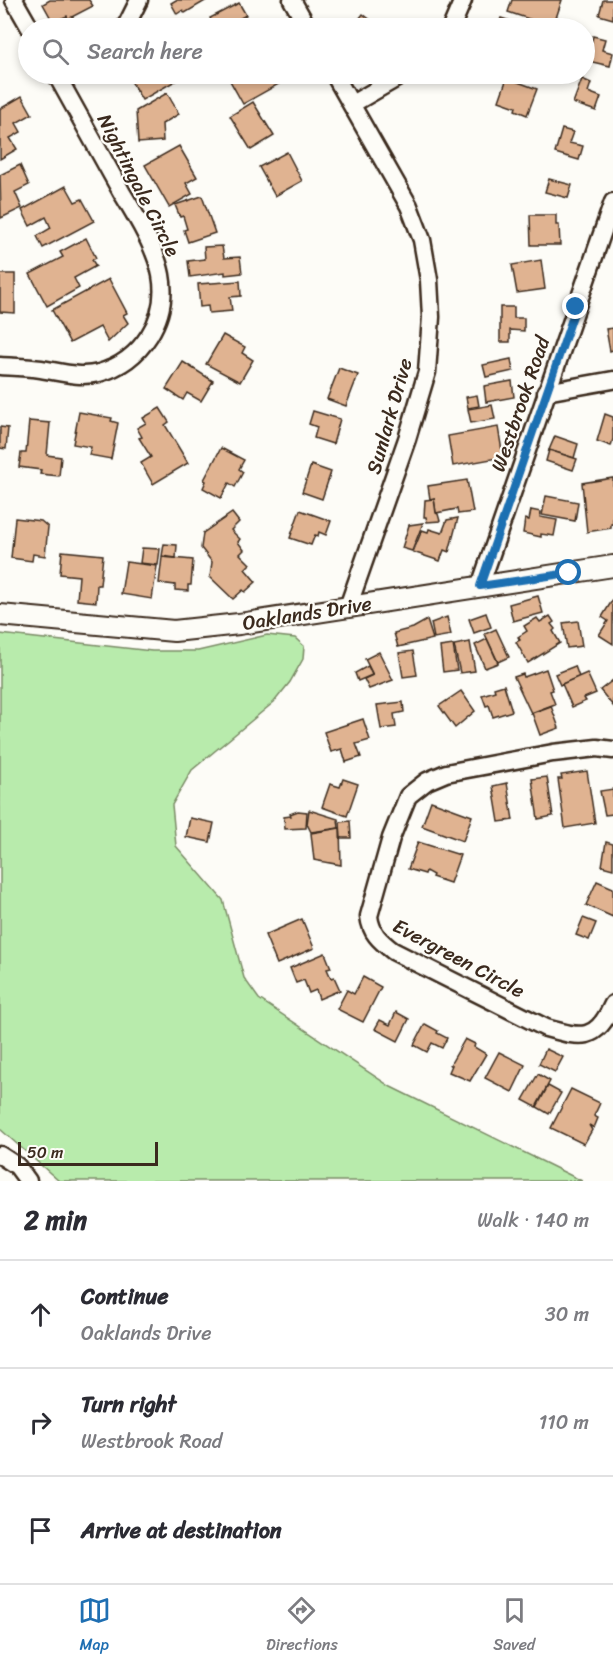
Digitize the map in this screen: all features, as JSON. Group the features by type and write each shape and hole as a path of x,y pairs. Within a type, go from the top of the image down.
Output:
{"street":[{"path":"14,0 24,18"},
{"path":"130,18 139,0"},
{"path":"292,0 303,18"},
{"path":"455,18 463,0"},
{"name":"Nightingale Circle","path":"0,366 39,369 70,375 99,373 130,357 146,342 159,317 162,303 161,274 157,261 133,211 64,84"},
{"name":"Sunlark Drive","path":"340,84 409,206 422,240 429,280 431,317 427,372 424,383 407,439 348,607"},
{"path":"352,104 387,84"},
{"name":"Westbrook Road","path":"480,586 613,202"},
{"path":"546,392 613,380"},
{"name":"Oaklands Drive","path":"0,615 174,631 239,624 613,566"},
{"name":"Evergreen Circle","path":"613,750 597,748 553,753 446,773 427,781 408,796 392,838 369,916 370,928 378,940 393,951 546,1028 571,1035 585,1035 598,1029 613,1004"},
{"path":"0,1155 17,1166 28,1181"}],"green space":[{"path":"0,634 152,651 198,651 267,635 295,638 304,646 303,659 290,682 274,702 192,770 172,805 176,846 223,900 244,978 259,999 391,1087 582,1181 59,1181 0,1129"}],"building":[{"path":"50,0 89,0 93,6 70,18 67,16 51,18 43,4"},
{"path":"176,0 207,0 185,13 183,10 177,14 171,3"},
{"path":"512,0 562,0 556,18 526,18 508,12"},
{"path":"603,0 613,0 613,19 599,15"},
{"path":"239,3 246,15 240,18 210,18"},
{"path":"595,36 605,39 602,50 613,53 610,66 595,63"},
{"path":"133,84 170,84 142,100"},
{"path":"232,84 279,84 243,104"},
{"path":"505,84 523,84 537,89 527,115 515,110 516,107 499,101"},
{"path":"580,84 591,84 588,92 601,97 596,111 573,103"},
{"path":"167,93 179,114 162,124 163,141 138,143 136,111"},
{"path":"22,96 32,114 16,123 21,132 10,138 17,149 0,159 0,109"},
{"path":"253,102 274,136 251,150 230,116"},
{"path":"562,129 573,132 569,143 583,146 579,160 555,153"},
{"path":"179,146 197,177 186,183 192,194 169,207 145,165"},
{"path":"287,152 302,181 275,196 259,167"},
{"path":"20,165 29,185 15,192 22,208 1,218 0,175"},
{"path":"549,179 572,185 568,198 545,192"},
{"path":"66,186 75,202 82,199 94,221 43,248 37,236 51,228 46,217 30,226 22,210"},
{"path":"202,196 215,233 188,242 183,216 180,217 175,205"},
{"path":"530,215 556,215 560,245 531,245"},
{"path":"86,238 96,258 92,260 96,266 74,278 79,288 47,306 30,274 63,257 60,252"},
{"path":"222,246 224,258 240,257 242,273 225,275 225,272 190,277 188,261 205,259 204,247"},
{"path":"541,260 545,289 517,293 512,265"},
{"path":"0,274 15,274 15,313 0,312"},
{"path":"109,279 127,313 123,315 128,323 108,342 100,327 70,343 52,310"},
{"path":"240,281 241,296 230,297 232,311 209,313 208,306 200,307 198,284"},
{"path":"500,307 514,307 514,318 524,318 524,331 510,330 510,342 500,342"},
{"path":"613,328 613,350 610,351 606,329"},
{"path":"223,335 245,347 242,353 253,360 240,382 206,364"},
{"path":"511,359 513,371 486,377 483,365"},
{"path":"183,362 213,381 201,401 187,393 183,400 166,389"},
{"path":"339,368 358,375 346,406 327,399"},
{"path":"512,381 514,397 486,402 484,386"},
{"path":"477,395 479,406 468,408 466,397"},
{"path":"492,405 495,419 471,423 468,409"},
{"path":"160,408 169,422 165,425 188,463 153,484 141,463 151,457 139,438 142,437 137,428 146,423 143,418"},
{"path":"313,411 340,419 333,444 314,438 317,427 309,424"},
{"path":"79,412 112,418 111,421 118,423 111,459 89,455 91,447 73,444"},
{"path":"605,414 613,417 611,446 597,441"},
{"path":"29,421 50,423 47,455 61,457 59,476 40,474 41,470 19,467 21,453 26,453"},
{"path":"0,427 8,428 6,449 0,448"},
{"path":"498,427 503,457 453,466 448,436"},
{"path":"555,436 578,444 574,458 549,450"},
{"path":"221,448 244,460 239,469 243,472 235,487 229,483 221,498 203,488 206,481 204,480"},
{"path":"549,450 577,459 573,470 546,461"},
{"path":"311,465 331,472 322,499 302,492"},
{"path":"613,478 613,524 611,528 587,532 582,483"},
{"path":"467,480 473,512 458,514 457,509 436,513 434,498 430,499 428,486"},
{"path":"546,496 578,502 575,521 542,515"},
{"path":"434,499 440,521 427,522 424,517 425,500"},
{"path":"300,510 331,521 326,535 319,532 318,536 315,535 311,545 290,538"},
{"path":"531,510 541,512 540,517 557,520 554,536 541,534 541,537 523,533 525,519 529,520"},
{"path":"232,513 239,522 231,530 240,539 238,542 244,550 240,554 250,564 245,569 256,582 233,599 210,577 212,562 201,548 203,533"},
{"path":"15,518 41,521 48,527 45,556 33,554 32,561 11,558"},
{"path":"458,518 449,552 444,550 440,561 413,552 422,530 428,532 429,529 442,533 447,520"},
{"path":"423,523 412,551 402,548 409,525"},
{"path":"164,544 177,545 176,558 162,556"},
{"path":"142,548 160,549 158,565 140,563"},
{"path":"62,551 103,555 96,602 77,600 79,576 60,574"},
{"path":"162,557 193,560 191,585 188,585 188,591 175,590 175,585 159,583"},
{"path":"126,562 157,566 152,599 121,594"},
{"path":"538,596 543,613 513,621 509,604"},
{"path":"613,599 613,644 599,635 608,621 602,617"},
{"path":"486,613 491,627 474,633 469,619"},
{"path":"550,616 554,622 551,624 555,629 553,631 560,643 528,663 516,642 520,640 518,637 527,631 524,626 537,618 540,622"},
{"path":"447,617 451,635 434,638 431,623"},
{"path":"427,620 433,639 398,647 394,633 413,628"},
{"path":"578,621 582,646 567,648 563,623"},
{"path":"496,629 509,657 498,662 485,634"},
{"path":"487,639 498,663 485,668 475,645"},
{"path":"470,642 475,671 460,673 454,645"},
{"path":"453,645 457,670 443,672 440,647"},
{"path":"413,651 417,675 403,677 399,653"},
{"path":"379,652 393,680 369,689 364,679 373,675 365,659"},
{"path":"368,666 372,675 358,681 355,673"},
{"path":"575,666 579,677 560,685 555,674"},
{"path":"546,669 555,704 531,713 514,677 523,674 524,677"},
{"path":"587,673 596,693 584,698 586,701 572,707 562,684"},
{"path":"613,680 613,706 600,690"},
{"path":"504,685 512,711 493,717 482,695"},
{"path":"461,691 475,711 455,728 439,706"},
{"path":"403,702 404,712 394,714 396,727 381,729 377,705"},
{"path":"551,706 559,728 540,735 532,713"},
{"path":"363,719 370,740 356,744 361,757 346,762 342,749 331,752 324,732"},
{"path":"587,771 595,823 565,828 558,779 562,779 561,775"},
{"path":"547,777 553,816 538,819 532,779"},
{"path":"343,779 358,784 347,816 322,807 330,784 340,787"},
{"path":"507,783 513,820 499,822 493,786"},
{"path":"613,789 613,814 605,815 600,791"},
{"path":"431,801 472,816 463,841 422,826"},
{"path":"309,810 338,819 339,828 311,832 307,824"},
{"path":"298,811 307,812 306,828 285,829 284,817 291,816 290,814"},
{"path":"190,818 214,823 210,842 186,837"},
{"path":"350,821 351,838 341,838 340,822"},
{"path":"340,828 341,865 314,860 311,833"},
{"path":"418,842 460,855 450,883 432,877 433,875 426,871 425,874 408,869"},
{"path":"606,842 613,844 613,869 602,866"},
{"path":"597,881 613,888 613,917 586,905"},
{"path":"583,918 596,923 589,940 576,935"},
{"path":"302,919 314,948 277,964 265,935"},
{"path":"325,953 331,968 327,969 340,990 319,999 316,990 309,993 304,980 296,983 290,968"},
{"path":"363,977 381,987 363,1022 337,1009 347,990 354,994"},
{"path":"396,1012 409,1019 398,1041 375,1029 380,1020 390,1025"},
{"path":"425,1024 447,1038 442,1048 432,1043 427,1052 414,1045"},
{"path":"465,1039 486,1054 470,1081 449,1072 452,1065 450,1065"},
{"path":"546,1049 563,1057 555,1072 539,1064"},
{"path":"499,1052 525,1065 512,1092 485,1078"},
{"path":"538,1074 550,1081 536,1107 523,1100"},
{"path":"548,1086 561,1093 549,1114 537,1107"},
{"path":"571,1089 600,1103 594,1116 598,1118 594,1128 589,1125 592,1130 584,1144 551,1128"}],"route":[{"path":"569,573 480,586 576,307"}]}
